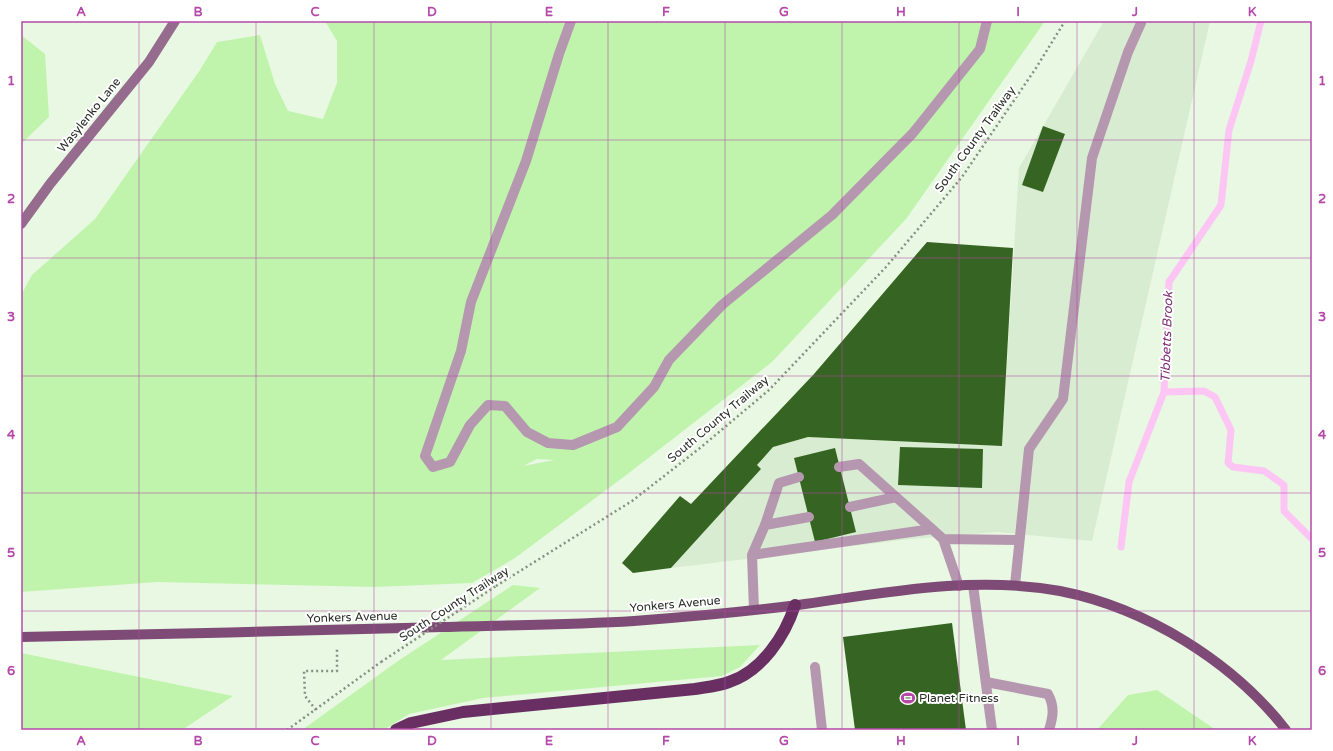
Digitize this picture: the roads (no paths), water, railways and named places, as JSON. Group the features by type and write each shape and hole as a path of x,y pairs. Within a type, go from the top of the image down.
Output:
{"highway":[{"path":"396,730 417,722 463,712 695,689 730,682 746,673 774,647 784,633 795,605"}],"main road":[{"name":"Yonkers Avenue","path":"21,637 338,630 629,621 754,610 910,590 974,585 1014,585 1063,592 1087,598 1112,607 1162,629 1198,651 1228,672 1259,700 1286,730"}],"street":[{"name":"Wasylenko Lane","path":"21,224 50,184 149,62 174,21"}],"lane":[{"path":"571,21 559,54 526,161 471,302 461,351 425,456 433,467 450,462 470,425 488,405 505,406 527,432 548,444 573,445 617,427 654,387 669,360 722,305 832,216 913,133 980,49 988,21"},
{"path":"1014,585 1029,449 1063,399 1092,158 1128,52 1140,23"},
{"path":"839,467 859,464 943,539 958,586"},
{"path":"754,610 752,555 779,482 799,477"},
{"path":"850,507 896,497"},
{"path":"764,525 809,516"},
{"path":"752,555 932,529"},
{"path":"943,539 1020,540"},
{"path":"974,585 992,730"},
{"path":"815,667 822,730"},
{"path":"986,682 1048,694 1053,703 1053,718 1048,730"}],"waterway":[{"name":"Tibbetts Brook","path":"1121,547 1129,482 1164,392 1169,282 1221,205 1229,130 1251,61 1261,21"},
{"path":"1164,392 1204,391 1215,397 1231,430 1228,463 1233,467 1264,471 1284,485 1284,511 1312,539"}],"place":[{"name":"Planet Fitness","path":"908,698"}]}
